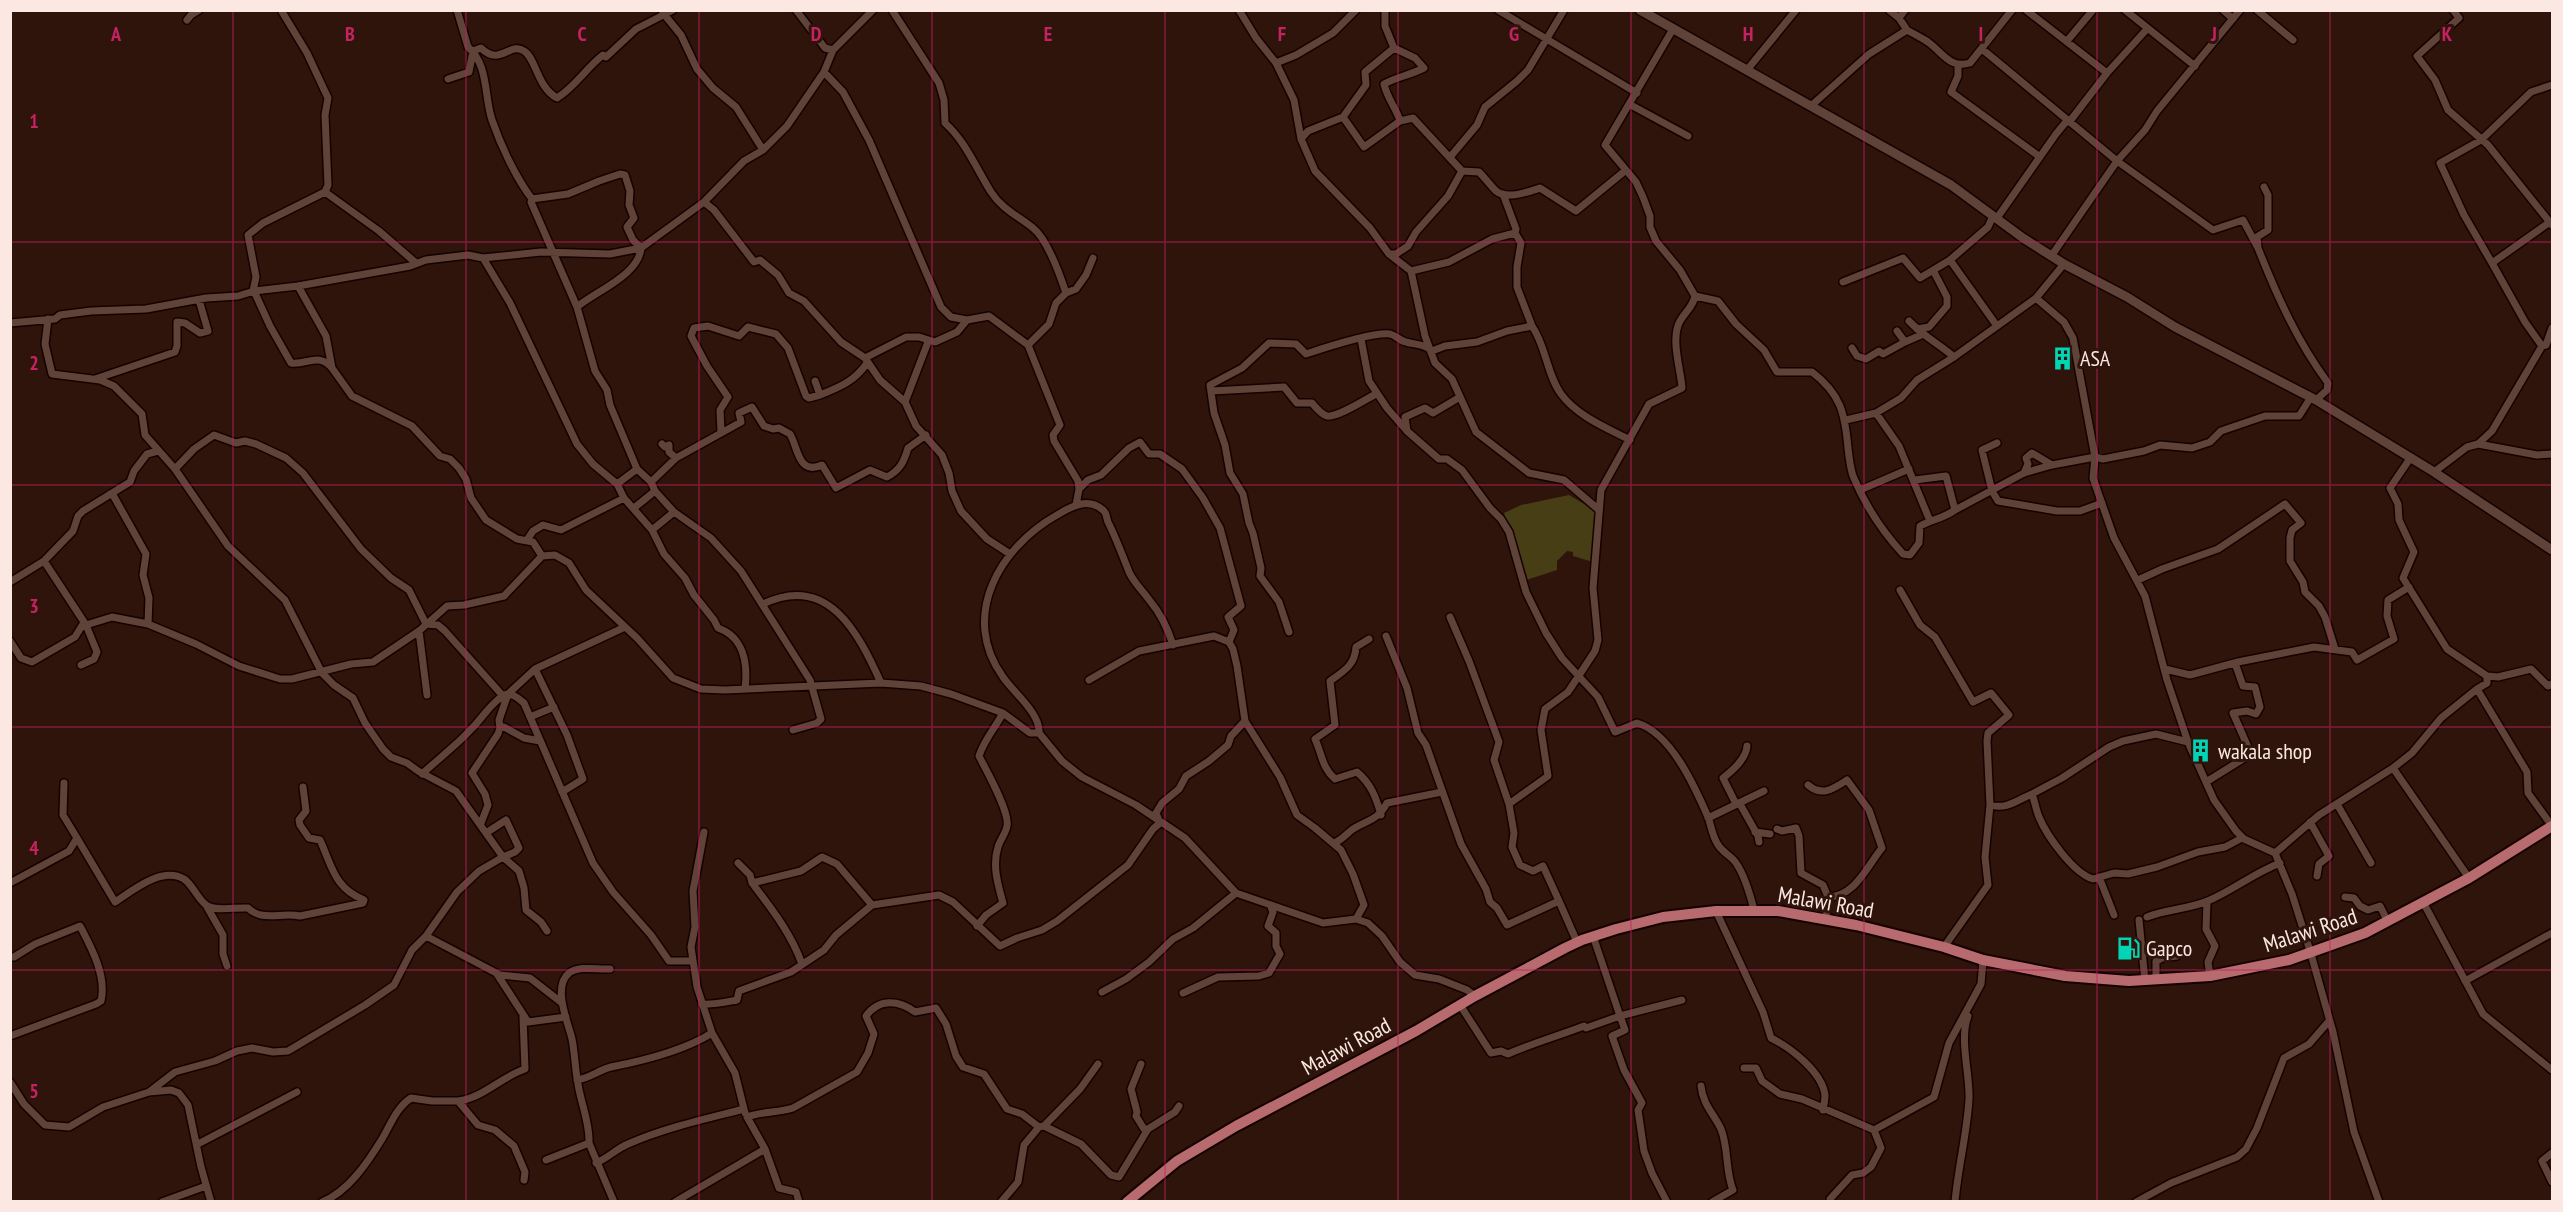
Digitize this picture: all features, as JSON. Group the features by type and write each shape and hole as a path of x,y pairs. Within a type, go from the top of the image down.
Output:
{"main road":[{"name":"Malawi Road","path":"1126,1202 1177,1161 1236,1126 1416,1031 1475,996 1577,942 1663,917 1716,911 1778,911 1826,918 1944,947 1983,960 2066,976 2150,980 2210,976 2311,954 2388,922 2469,878 2552,826"}],"street":[{"path":"188,20 199,10"},
{"path":"281,10 307,53 328,98 325,115 328,185 325,192 263,223 248,235 256,277 253,291 291,363 299,364 314,358 322,359 332,368 352,396 412,426 440,456 450,459 459,468 471,498 486,520 518,539 533,542 542,556"},
{"path":"457,10 468,47 472,51 488,91 492,121 520,183 532,199 531,202 578,307 595,371 607,390 610,405 637,469 651,482 655,491 674,512 711,538 741,572 810,680 821,719 817,723 793,730"},
{"path":"472,51 481,48 494,57 515,48 522,49 528,53 550,94 557,98 570,90 591,65 603,55 606,57 636,29 663,12 673,10"},
{"path":"796,10 825,48 833,50"},
{"path":"10,323 91,311 146,309 238,296 253,291 298,286 468,255 483,258 555,253 610,254 641,248 704,202 744,161 763,150 786,126 824,72 833,50 873,10"},
{"path":"892,10 939,83 944,100 945,123 972,157 998,200 1017,218 1034,228 1056,263 1066,293"},
{"path":"1239,10 1256,38 1276,63 1294,100 1301,139 1315,171 1370,228 1389,254 1411,271 1425,336 1435,363 1452,380 1476,432 1529,472 1564,480 1599,510"},
{"path":"1276,63 1296,55 1333,33 1356,10"},
{"path":"1385,10 1385,26 1394,48 1415,58 1424,69 1404,77 1397,77 1384,84 1400,121"},
{"path":"1498,10 1637,93"},
{"path":"1451,156 1477,125 1485,107 1523,76 1548,40 1564,10"},
{"path":"1640,10 1951,185 2064,264 2127,297 2175,327 2313,399 2411,457 2553,550"},
{"path":"1889,10 1899,18 1907,30 1929,43 1950,63 1958,64 1970,63 2011,11"},
{"path":"1899,18 1905,10"},
{"path":"2026,10 2107,74"},
{"path":"2067,41 2094,10"},
{"path":"2125,10 2146,29 2171,45 2194,66"},
{"path":"2223,10 2233,19"},
{"path":"2052,255 2117,161 2145,130 2157,111 2240,10"},
{"path":"2257,10 2293,40"},
{"path":"2453,10 2459,18 2417,56 2435,80 2448,110 2506,165 2528,197 2551,224 2492,263"},
{"path":"663,12 681,35 697,69 713,88 736,107 763,150"},
{"path":"1747,70 1791,12"},
{"path":"1673,28 1605,145 1636,182 1650,216 1650,227 1656,241 1680,270 1695,296 1718,301 1736,324 1764,350 1777,372 1812,372 1841,405 1846,420 1852,474 1885,531 1903,554 1910,555 1919,543 1920,526 1930,521 1942,520 1955,510 2024,473 2095,457 2103,459 2144,451 2160,445 2192,448 2210,442 2221,431 2265,416 2299,416 2313,399 2327,390 2328,383 2283,311 2258,248 2243,220 2213,230 2117,161 1982,49"},
{"path":"1843,282 1903,258 1920,278 1950,261 1988,227 2065,123 2070,121 2146,29"},
{"path":"1812,105 1869,54 1907,30"},
{"path":"1301,139 1308,131 1343,117 1365,85 1365,72 1394,48"},
{"path":"448,79 469,72 472,51"},
{"path":"1958,64 1959,76 1951,92 2040,157"},
{"path":"824,72 843,92 869,140 941,307 951,316 967,320 989,316 1028,345 1060,425 1053,435 1054,441 1078,481 1076,505"},
{"path":"2542,346 2525,322 2464,215 2440,163 2481,140 2531,92 2553,85"},
{"path":"1629,104 1688,136"},
{"path":"1343,117 1364,147 1400,121 1413,118 1451,156 1462,171"},
{"path":"1462,171 1479,172 1497,192 1503,194 1521,194 1540,188 1576,211 1615,182 1626,170"},
{"path":"1389,254 1396,254 1408,246 1416,232 1448,196 1462,171"},
{"path":"532,199 568,194 599,181 620,174 624,175 630,191 629,205 634,219 627,227 633,240 641,248"},
{"path":"2258,248 2258,237 2268,231 2268,195 2264,187"},
{"path":"325,192 379,231 416,263"},
{"path":"1503,194 1514,223 1515,233 1521,243 1517,267 1517,287 1561,394 1582,414 1630,440"},
{"path":"704,202 714,210 754,262 760,260 772,268 789,293 804,301 841,342 866,361 880,380 905,402 916,426 942,455 949,473 952,491 962,511 987,539 1010,554"},
{"path":"1411,271 1449,261 1492,239 1515,233"},
{"path":"578,307 618,279 639,258 641,248"},
{"path":"483,258 488,271 510,303 577,444 599,470 617,484 624,498 652,530 664,554 685,578 694,595 718,628 730,632 738,642 747,672 745,689"},
{"path":"1028,345 1049,324 1056,303 1066,293 1076,289 1093,258"},
{"path":"1950,261 1997,326"},
{"path":"1846,420 1876,413 1900,398 1917,380 1954,357 2036,298 2064,264"},
{"path":"1852,348 1857,356 1866,359 1880,351 1883,354 1929,327 1947,306 1947,297 1934,272"},
{"path":"298,286 326,336 332,368"},
{"path":"1509,804 1548,776 1541,730 1545,709 1568,692 1577,675 1592,656 1599,640 1593,588 1601,490 1649,404 1682,388 1676,360 1678,329 1680,321 1695,296"},
{"path":"2036,298 2064,322 2073,338 2095,457 2093,478 2114,538 2145,596 2188,742 2221,812 2242,837 2275,853 2280,863 2311,954 2354,1132 2379,1202"},
{"path":"95,379 175,352 177,322 185,323 200,333 208,331 199,300"},
{"path":"48,319 45,344 52,374 95,379 114,386 142,414 145,435 204,507 228,546 285,600 322,673 334,685 353,698 365,723 391,757 407,763 422,774 456,791 503,856 519,872 524,888 526,910 541,922 547,931"},
{"path":"721,432 720,410 728,397 707,366 691,336 694,328 708,326 739,336 748,327 776,334 788,348 806,396 809,398 848,383 858,376 866,361 906,337 919,337 928,342 935,342 957,332 967,320"},
{"path":"1909,321 1919,332 1935,341 1954,357"},
{"path":"1432,351 1444,346 1477,342 1507,331 1532,326"},
{"path":"2478,444 2492,431 2553,328"},
{"path":"1897,331 1905,342"},
{"path":"1289,632 1279,602 1260,576 1262,568 1243,494 1230,473 1210,385 1242,368 1269,343 1296,344 1306,354 1386,334 1396,336 1402,342 1425,345 1432,351"},
{"path":"1361,339 1369,381 1376,394 1407,431 1439,459 1447,459 1462,470 1501,519 1509,532 1526,592 1556,650 1598,697 1615,732 1637,723 1660,735 1677,759 1708,818 1716,842 1735,861 1749,891 1754,910"},
{"path":"905,402 928,342"},
{"path":"815,381 820,395"},
{"path":"1211,392 1284,387 1298,403 1312,403 1324,415 1330,416 1353,408 1359,402 1376,394"},
{"path":"1407,431 1405,417 1409,414 1425,408 1433,412 1460,397"},
{"path":"651,482 676,458 736,426 741,422 739,413 752,407 764,426 779,428 790,433 801,461 813,468 822,465 836,488 870,470 887,477 896,472 904,463 908,448 926,435"},
{"path":"1876,413 1899,446 1930,521"},
{"path":"175,469 195,449 214,435 236,443 245,441 256,444 286,458 303,473 361,549 390,578 409,590 426,624"},
{"path":"1079,489 1088,480 1106,471 1129,448 1140,442 1149,454 1160,454 1182,469 1203,498 1226,543 1241,606 1228,617 1234,630 1229,642"},
{"path":"1997,443 1982,450 1992,491 1998,501 2050,510 2080,512 2102,503"},
{"path":"662,444 665,447 669,445 669,452 676,458"},
{"path":"2434,472 2467,447 2478,444 2537,455 2553,454"},
{"path":"10,582 44,561 73,531 78,516 130,482 134,471 147,454 158,451"},
{"path":"2024,473 2028,464 2026,458 2032,453 2052,465"},
{"path":"2411,457 2390,488 2398,504 2399,520 2414,552 2403,578 2447,649 2487,676 2498,677 2531,669 2548,686 2553,684"},
{"path":"617,484 637,469"},
{"path":"1860,490 1909,469"},
{"path":"1915,480 1946,476 1955,510"},
{"path":"634,508 655,491"},
{"path":"110,494 113,495 146,554 143,575 149,598 148,624"},
{"path":"527,540 533,531 543,525 561,530 624,498"},
{"path":"1173,645 1157,610 1130,574 1105,511 1092,503 1076,505 1024,537 997,570 985,604 985,635 991,656 999,671 1024,702 1040,727 1039,733 1062,761 1082,777 1136,805 1185,838 1236,893 1271,907 1323,923 1356,919 1372,926 1400,962 1415,975 1439,979 1467,990 1475,996"},
{"path":"2138,580 2218,549 2285,504 2301,523 2292,530 2290,561 2303,582 2305,592 2319,606 2325,617 2335,649"},
{"path":"652,530 674,512"},
{"path":"10,641 21,658 32,662 75,637 85,624 112,617 148,624 196,644 238,666 280,679 292,679 351,664 373,662 419,631 447,606 464,605 504,596 542,556 555,555 569,563 586,590 678,681 701,689 881,683 930,688 1003,713 1030,733 1039,733"},
{"path":"44,561 85,624 97,652 93,659 81,666"},
{"path":"2165,669 2190,675 2296,649 2314,647 2352,652 2357,660 2394,639 2387,616 2388,600 2409,587"},
{"path":"1900,590 1920,625 1935,637 1973,702 1991,693 2009,715 1988,733 1990,805 1985,857 1988,885 1944,947"},
{"path":"763,604 788,595 805,594 826,602 857,634 881,683"},
{"path":"1450,617 1499,742 1494,760 1509,804 1514,833 1512,848 1520,866 1533,871 1543,866 1577,942"},
{"path":"426,624 438,625 505,695 517,696 524,703 593,863 613,892 651,935 669,961 693,961"},
{"path":"422,774 471,732 489,708 536,669 625,627"},
{"path":"419,631 427,695"},
{"path":"1089,680 1139,651 1215,636 1229,642 1237,666 1245,721 1280,777 1297,815 1334,843 1348,864 1364,905 1356,919"},
{"path":"1386,636 1407,688 1418,734 1426,745 1461,844 1486,889 1490,902 1497,908 1507,926 1559,901"},
{"path":"1369,639 1356,647 1355,658 1330,681 1335,725 1315,739 1321,751 1323,765 1332,777 1335,779 1357,772 1364,778 1376,797 1381,815"},
{"path":"2206,782 2251,754 2233,713 2247,711 2256,714 2260,707 2256,687 2243,686 2235,663"},
{"path":"536,669 583,779 562,792"},
{"path":"2275,853 2310,822 2412,753 2441,718 2476,688 2487,683 2487,676"},
{"path":"2476,688 2527,772 2528,793 2552,826"},
{"path":"480,823 488,805 485,794 472,773 491,747 500,728 499,720 505,695"},
{"path":"530,717 554,707"},
{"path":"977,926 986,915 1003,903 996,881 997,850 1008,824 1000,797 979,756 983,743 1003,713"},
{"path":"1160,823 1156,813 1162,803 1179,789 1186,776 1228,745 1231,736 1245,721"},
{"path":"500,728 504,727 524,738 540,741"},
{"path":"1990,805 1999,807 2014,804 2123,741 2157,734 2188,742"},
{"path":"1747,746 1746,753 1723,778 1759,842"},
{"path":"2393,768 2469,878"},
{"path":"1808,785 1814,790 1825,792 1847,780 1858,799 1869,810 1882,848 1850,890 1839,897 1828,897"},
{"path":"64,783 63,815 115,902 159,877 172,876 185,880 206,905 223,935 223,954 227,966"},
{"path":"206,905 216,908 248,908 255,915 263,917 290,914 300,916 364,902 351,894 335,878 320,840 309,838 300,825 299,820 307,806 303,787"},
{"path":"1708,818 1764,791"},
{"path":"1334,843 1342,840 1353,829 1381,815 1387,803 1442,792"},
{"path":"2032,794 2040,819 2056,845 2087,876 2099,878 2114,873 2128,874 2157,867 2198,852 2225,847 2242,837"},
{"path":"2337,804 2371,863"},
{"path":"149,1092 175,1072 215,1061 237,1051 252,1048 273,1052 288,1051 394,985 412,950 426,936 449,901 467,881 503,856 519,848 506,820 486,833"},
{"path":"2310,822 2329,856 2319,864 2317,876"},
{"path":"702,1004 711,1005 736,1000 738,992 776,978 802,964 825,950 836,935 872,905 939,895 953,902 1000,946 1042,930 1128,865 1160,823"},
{"path":"1777,829 1782,831 1796,828 1802,873 1823,885 1828,897 1826,918"},
{"path":"704,832 693,891 693,961 702,1004 712,1034 735,1073 747,1117 765,1149 779,1188 796,1192 799,1202"},
{"path":"1755,832 1770,834"},
{"path":"10,883 69,851 77,838"},
{"path":"752,883 801,872 822,856 837,864 872,905"},
{"path":"738,863 750,876 752,883 781,922 795,945 802,964"},
{"path":"2147,917 2207,902 2244,883 2253,874 2280,863"},
{"path":"2099,878 2114,915"},
{"path":"1102,992 1126,979 1149,962 1173,939 1193,928 1236,893"},
{"path":"2345,897 2354,898 2360,906 2368,910 2379,906 2388,922"},
{"path":"2207,902 2206,929 2215,946 2208,962 2210,976"},
{"path":"2423,902 2483,1014 2553,1070"},
{"path":"1183,993 1218,977 1259,976 1269,973 1280,954 1276,946 1276,933 1268,926 1273,912 1271,907"},
{"path":"1716,911 1763,1012 1771,1038 1795,1052 1813,1070 1825,1094 1823,1110"},
{"path":"2139,920 2150,980"},
{"path":"10,957 80,926 92,948 104,991 101,1001 96,1004 10,1035"},
{"path":"2465,981 2553,933"},
{"path":"426,936 500,975 530,978 562,1003"},
{"path":"1593,936 1625,1030 1612,1036 1624,1070 1642,1103 1638,1110 1644,1151 1667,1202"},
{"path":"2150,980 2156,961 2177,956"},
{"path":"1874,1130 1934,1097 1949,1043 1982,984 1983,960"},
{"path":"610,969 585,969 571,972 566,976 562,988 562,1003 572,1039 589,1143 615,1202"},
{"path":"322,1202 334,1197 362,1167 383,1137 390,1121 408,1100 417,1097 432,1101 469,1101 508,1075 525,1069 523,1017 504,982 496,973"},
{"path":"1955,1202 1966,1142 1969,1075 1964,1026 1973,999"},
{"path":"1460,1005 1491,1053 1501,1051 1508,1054 1545,1037 1558,1036 1584,1026 1586,1028 1620,1016 1682,1000"},
{"path":"747,1117 793,1108 857,1072 868,1053 874,1034 866,1016 878,1006 888,1002 906,1005 915,1012 936,1008 946,1024 956,1056 963,1067 984,1074 1007,1109 1022,1114 1041,1127 1081,1144 1111,1175 1119,1177 1148,1129 1175,1112 1179,1106"},
{"path":"523,1017 532,1023 566,1017"},
{"path":"2136,1202 2171,1184 2237,1157 2246,1149 2258,1128 2284,1058 2309,1044 2329,1022"},
{"path":"577,1080 612,1067 682,1048 712,1034"},
{"path":"1001,1202 1018,1182 1024,1145 1080,1089 1098,1064"},
{"path":"1141,1064 1131,1089 1136,1116 1144,1129 1148,1129"},
{"path":"1744,1068 1756,1068 1762,1081 1770,1089 1874,1130 1881,1148 1876,1160 1863,1173 1852,1175 1830,1199 1831,1202"},
{"path":"10,1082 24,1104 45,1125 69,1127 103,1107 149,1092 171,1090 179,1093 185,1098 211,1202"},
{"path":"1701,1086 1710,1113 1720,1128 1726,1152 1728,1176 1733,1191 1712,1202"},
{"path":"198,1144 297,1092"},
{"path":"458,1101 478,1125 495,1130 514,1146 525,1172 524,1180"},
{"path":"596,1163 610,1157 623,1146 645,1136 744,1109"},
{"path":"546,1160 589,1143"},
{"path":"675,1202 765,1149"},
{"path":"2553,1153 2542,1161 2553,1182"},
{"path":"162,1202 206,1186"}],"shaded area":[{"path":"1569,495 1596,511 1593,562 1573,556 1573,552 1567,551 1557,561 1557,570 1523,581 1504,513 1521,505"}],"place":[{"name":"ASA","path":"2062,358"},
{"name":"wakala shop","path":"2200,751"},
{"name":"Gapco","path":"2128,948"}]}
